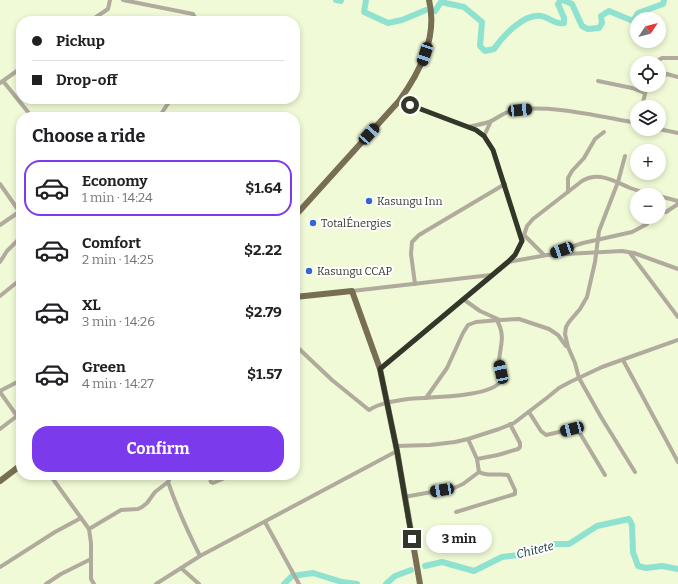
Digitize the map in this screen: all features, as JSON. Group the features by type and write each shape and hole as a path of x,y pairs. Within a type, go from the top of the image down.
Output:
{"main road":[{"path":"300,210 399,101 412,82 421,64 428,43 431,13 429,1"},
{"path":"300,297 352,292 380,369 396,448 420,584"},
{"path":"0,481 16,469"}],"street":[{"path":"98,16 108,9 110,0"},
{"path":"123,0 193,14 195,16"},
{"path":"666,58 678,58"},
{"path":"16,72 1,82 16,99"},
{"path":"666,75 678,77"},
{"path":"598,81 630,88"},
{"path":"643,100 645,92"},
{"path":"399,101 476,130 484,136 493,150 522,241"},
{"path":"20,104 28,112"},
{"path":"468,127 491,121 502,113 531,109 584,114 630,122"},
{"path":"484,136 491,121"},
{"path":"666,130 678,133"},
{"path":"568,192 568,178 572,171 584,158 595,139 604,132"},
{"path":"625,156 618,182 601,224 587,297 566,327 565,334 579,378 635,472"},
{"path":"380,369 508,262 515,255 528,226 533,219 582,181 593,176 603,177 633,188"},
{"path":"415,284 411,254 412,242 419,235 504,184"},
{"path":"1,187 16,208"},
{"path":"666,198 678,201"},
{"path":"666,212 678,204"},
{"path":"0,225 16,215"},
{"path":"545,255 578,244 632,232 647,224"},
{"path":"524,235 545,255"},
{"path":"0,262 7,251 16,242"},
{"path":"508,262 545,255 622,251 678,269"},
{"path":"629,252 678,317"},
{"path":"352,292 492,275"},
{"path":"0,296 16,283"},
{"path":"300,351 332,380 369,410 376,405 409,399 435,398 480,391 499,384 501,381 499,363 503,335 498,320 464,299"},
{"path":"426,398 448,368 468,325 476,322 519,319 549,329 558,335 568,347"},
{"path":"156,584 200,556 265,522 396,448 441,444 468,439 510,424 530,412 559,388 579,378 602,367 678,340"},
{"path":"623,360 678,462"},
{"path":"16,383 0,392 16,415"},
{"path":"530,412 541,431 546,435 572,429 578,430 605,476"},
{"path":"0,429 16,417"},
{"path":"477,459 518,449 521,445 510,424"},
{"path":"468,439 477,459 478,472"},
{"path":"404,497 454,488 463,484 478,472"},
{"path":"456,512 515,494 515,490 508,475 484,475 478,472"},
{"path":"54,480 89,529 92,584"},
{"path":"89,529 121,510 138,509 142,507 168,480"},
{"path":"169,480 184,526 200,556"},
{"path":"210,480 213,483 220,480"},
{"path":"0,568 55,532 81,518"},
{"path":"265,522 299,584"},
{"path":"46,584 61,574 91,559"},
{"path":"181,568 199,584"}],"waterway":[{"path":"336,0 341,0"},
{"path":"366,0 364,12 388,23 402,20 426,10"},
{"path":"435,11 441,2 464,7 482,22 480,46 485,51 494,49 514,26 528,18 541,16 558,23 564,23 564,18 558,4 561,0"},
{"path":"563,0 572,4 582,26 588,29 599,28 602,23 601,16 609,11 633,21 638,13 663,4 664,0"},
{"name":"Chitete","path":"425,566 442,562 474,571 502,557 528,554 545,549 555,544 569,544 597,526 629,519 632,525 633,552 638,566 646,568 662,566 678,569"},
{"name":"Chitete","path":"386,584 395,576 411,570"},
{"name":"Chitete","path":"284,584 292,576 313,573 342,582 357,584"}],"place":[{"name":"Kasungu Inn","path":"369,201"},
{"name":"TotalÉnergies","path":"313,223"},
{"name":"Kasungu CCAP","path":"309,271"}],"route":[{"path":"410,105 476,130 484,136 493,150 498,163 522,241 515,255 508,262 380,369 397,451 412,539"}]}
